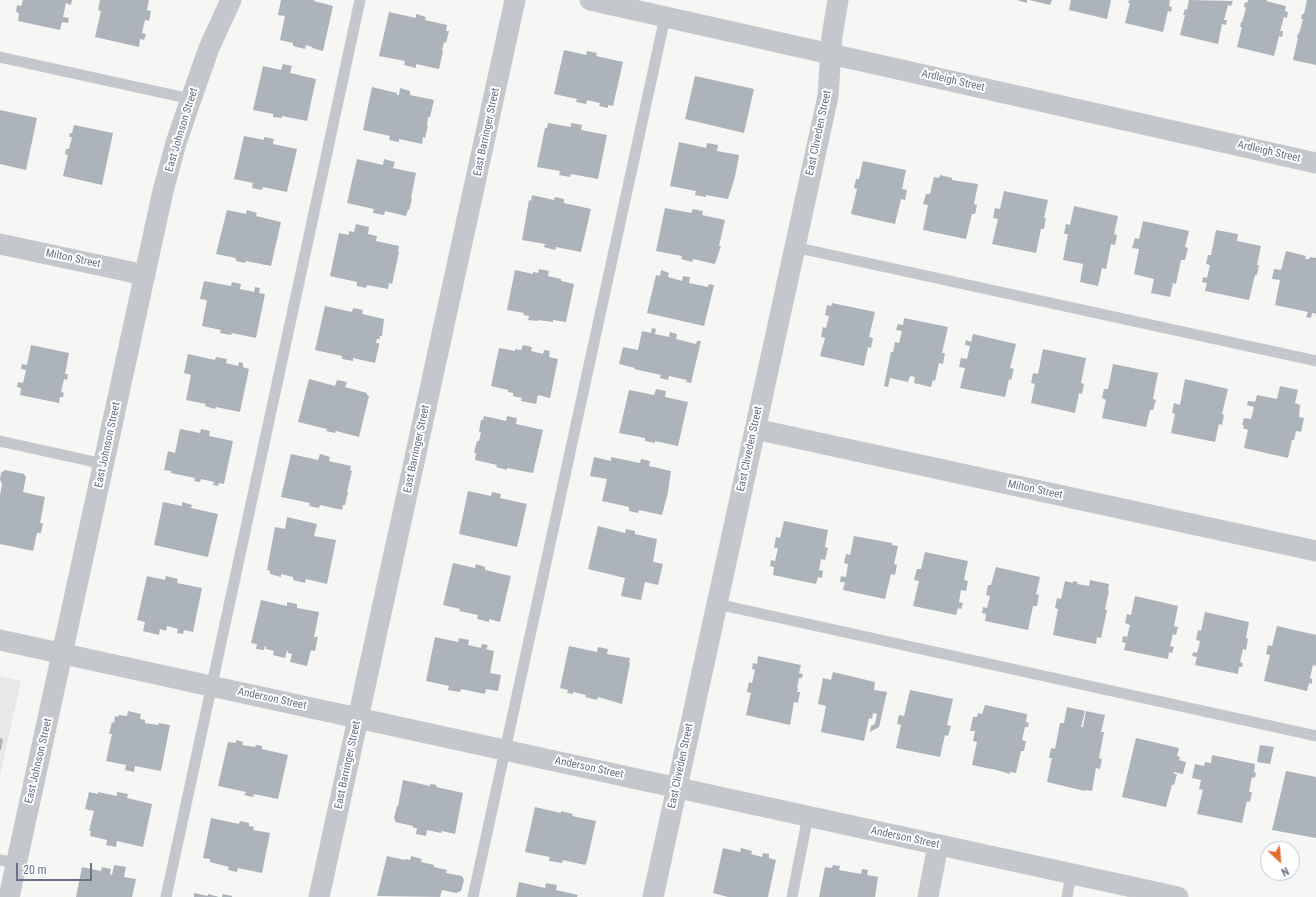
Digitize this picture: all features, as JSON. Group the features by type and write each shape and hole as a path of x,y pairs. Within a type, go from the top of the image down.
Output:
{"street":[{"name":"East Johnson Street","path":"9,897 8,861 63,654 163,191 176,143 191,98 209,48 231,0"},
{"name":"East Barringer Street","path":"319,897 515,0"},
{"name":"Ardleigh Street","path":"590,0 1316,163"},
{"name":"East Cliveden Street","path":"653,897 828,96 834,17 838,0"},
{"name":"Milton Street","path":"0,244 145,275"},
{"name":"Milton Street","path":"755,429 1316,551"},
{"name":"Anderson Street","path":"0,640 1178,897"},
{"path":"928,897 938,845"}],"lane":[{"path":"166,897 360,0"},
{"path":"473,897 665,17"},
{"path":"0,57 191,98"},
{"path":"794,247 1316,361"},
{"path":"0,441 104,464"},
{"path":"717,604 1316,736"},
{"path":"792,897 808,816"},
{"path":"1067,897 1071,874"}],"shaded area":[{"path":"0,676 21,681 0,776"}],"building":[{"path":"23,0 72,0 71,5 66,3 63,17 69,18 68,23 62,22 60,30 18,21 19,13 16,12 17,5 21,6"},
{"path":"100,0 149,0 147,10 151,11 149,21 145,20 142,33 146,34 144,40 140,39 139,47 95,37 101,11 98,10"},
{"path":"281,0 314,0 333,6 323,51 306,45 305,49 293,46 293,43 280,40 285,16 278,15"},
{"path":"1017,0 1027,0 1027,3"},
{"path":"1029,0 1052,0 1050,5"},
{"path":"1071,0 1111,0 1107,19 1069,10"},
{"path":"1129,0 1170,0 1169,6 1172,7 1171,12 1168,11 1163,32 1125,23 1130,3 1128,3"},
{"path":"1189,0 1233,1 1231,6 1228,5 1224,20 1227,20 1226,25 1222,24 1218,44 1180,35 1185,15 1183,15 1185,9 1187,10"},
{"path":"1248,0 1267,0 1266,1 1286,6 1285,11 1288,12 1287,18 1284,17 1280,31 1283,31 1282,37 1279,36 1274,56 1237,47 1242,27 1240,27 1241,22 1246,8 1244,7 1245,2 1247,3"},
{"path":"1307,0 1316,0 1316,65 1293,60 1298,33 1299,34 1303,19 1301,19 1302,14 1304,14"},
{"path":"389,12 416,18 416,14 426,17 425,20 447,25 446,31 449,31 446,43 444,42 439,69 416,64 416,68 404,65 405,61 379,56"},
{"path":"564,50 586,55 587,51 597,53 596,56 623,62 613,106 608,105 608,108 599,106 600,103 587,100 586,104 576,102 577,99 554,94"},
{"path":"283,64 292,66 290,73 316,79 307,121 282,116 282,118 273,117 273,114 253,110 263,66 281,70"},
{"path":"695,76 754,89 744,133 685,119"},
{"path":"372,87 397,93 397,95 399,95 400,88 410,91 410,95 434,100 430,117 428,117 428,126 425,138 423,137 422,144 399,139 399,142 389,140 390,136 363,130"},
{"path":"0,110 37,118 26,170 0,164"},
{"path":"548,123 571,127 571,123 582,125 581,130 607,135 598,179 571,174 570,177 559,175 560,171 537,167 545,128 547,128"},
{"path":"74,125 113,133 102,185 63,176 68,155 65,154 66,149 69,149 72,137 69,137 70,133 72,133"},
{"path":"244,136 264,140 264,137 274,139 273,144 297,149 287,192 263,187 262,190 252,188 253,183 234,179"},
{"path":"679,142 706,148 707,143 718,145 717,151 739,155 735,177 728,199 706,195 706,197 695,195 696,191 670,186"},
{"path":"357,159 383,165 384,159 395,162 393,168 416,173 412,199 406,216 385,211 384,215 373,213 374,209 347,203"},
{"path":"863,161 906,170 902,189 907,190 905,200 901,199 895,224 851,214 857,189 854,188 856,179 859,179"},
{"path":"940,175 952,178 952,180 978,184 974,204 977,205 975,214 972,214 966,239 923,230 928,205 923,204 926,194 930,194 934,177 939,178"},
{"path":"1004,191 1048,200 1044,218 1046,218 1044,229 1041,229 1036,253 992,244 998,219 993,218 995,208 1000,209"},
{"path":"532,195 554,200 555,197 564,199 564,203 591,209 581,252 556,247 555,250 544,247 545,244 522,240 529,200 531,201"},
{"path":"1074,206 1118,216 1114,234 1117,235 1115,245 1111,244 1106,269 1102,268 1098,286 1080,282 1083,264 1063,260 1068,234 1064,234 1066,224 1070,225"},
{"path":"665,208 691,213 693,209 703,211 702,215 725,220 719,246 721,246 715,264 693,259 692,262 681,259 682,256 656,251"},
{"path":"227,210 246,214 247,210 257,213 256,216 281,222 271,266 246,261 245,263 236,261 236,258 216,254"},
{"path":"1143,221 1189,231 1185,247 1188,248 1185,260 1181,260 1176,284 1173,283 1170,297 1151,293 1154,279 1134,274 1139,249 1132,248 1135,238 1139,239"},
{"path":"356,224 369,227 368,234 377,236 376,241 399,246 392,284 389,283 388,289 367,285 366,288 357,286 357,282 330,276 339,233 349,235 349,231 354,232"},
{"path":"1216,230 1238,234 1237,241 1261,246 1257,265 1259,265 1257,275 1255,275 1249,300 1205,291 1207,283 1202,282 1203,277 1207,278 1210,265 1206,264 1208,255 1211,255"},
{"path":"1286,251 1306,256 1305,259 1309,259 1310,257 1316,258 1316,314 1312,313 1311,318 1306,317 1308,312 1275,305 1280,280 1272,279 1274,269 1281,270"},
{"path":"539,269 549,271 548,276 574,284 566,322 553,320 553,322 528,320 529,316 523,315 524,313 507,310 515,270 533,274 533,272 538,273"},
{"path":"661,270 669,273 668,277 682,281 683,276 690,277 689,283 708,287 709,284 714,285 704,326 647,313 656,275 660,276"},
{"path":"204,281 231,286 232,282 241,284 240,289 254,292 255,287 260,288 259,293 265,294 256,338 232,333 231,335 220,333 221,330 202,326 207,300 200,299"},
{"path":"832,303 875,312 869,337 873,338 871,348 868,347 864,366 820,356 825,338 821,337 823,327 826,328 829,316 825,315 827,305 831,306"},
{"path":"325,306 352,312 353,308 363,310 362,314 384,319 382,336 380,336 380,339 377,339 376,343 379,343 379,346 375,363 353,358 353,361 342,359 342,356 315,350"},
{"path":"904,318 948,327 942,353 945,353 943,364 939,363 935,381 933,380 931,387 914,383 915,377 910,376 908,382 890,378 888,387 884,386 891,352 893,352 895,342 899,343 902,331 896,330 898,324 903,325"},
{"path":"652,328 656,329 655,334 669,337 670,332 677,334 676,339 696,344 697,341 701,341 691,383 686,382 687,380 669,376 668,380 660,378 661,375 619,364 623,347 638,350 642,331 651,333"},
{"path":"973,334 1016,344 1010,368 1014,369 1011,380 1009,379 1005,397 960,388 965,368 959,367 961,358 967,359 970,346 965,345 966,340 971,342"},
{"path":"31,345 69,353 65,374 68,374 67,380 64,379 61,392 64,393 63,397 60,397 59,403 20,395 21,388 17,387 18,382 23,383 26,370 21,369 22,364 27,365"},
{"path":"523,345 532,347 531,351 543,354 544,350 550,351 549,357 558,359 550,398 538,395 536,404 521,401 522,398 513,396 513,393 508,392 508,390 491,386 499,348 515,351 515,349 521,350"},
{"path":"1043,349 1086,358 1081,383 1084,384 1082,394 1079,393 1075,413 1031,403 1035,384 1031,383 1033,373 1038,374"},
{"path":"188,354 215,360 216,357 227,359 226,363 238,366 239,362 243,363 243,367 249,369 240,412 216,407 215,409 205,406 206,404 186,400 191,375 184,373"},
{"path":"1113,364 1158,373 1153,399 1156,400 1153,410 1150,410 1146,427 1102,418 1106,400 1102,398 1104,389 1108,389"},
{"path":"309,379 335,386 337,380 347,382 345,387 367,393 369,396 359,437 336,431 335,433 326,431 327,429 298,422"},
{"path":"1185,379 1228,389 1222,414 1224,415 1222,425 1219,424 1215,442 1171,433 1175,414 1172,413 1174,403 1180,405"},
{"path":"1280,386 1298,390 1295,403 1300,405 1299,417 1304,418 1301,432 1296,431 1294,440 1292,440 1288,458 1244,448 1248,430 1243,428 1244,425 1242,425 1244,418 1251,419 1254,407 1247,405 1248,401 1255,402 1257,395 1277,399"},
{"path":"656,389 666,391 665,397 688,402 678,446 655,441 655,443 645,441 645,438 619,433 629,390 654,395"},
{"path":"484,416 506,421 507,416 517,418 516,424 543,430 533,473 507,468 507,470 496,467 497,465 475,460 476,453 474,453 481,432 479,432 481,420 483,420"},
{"path":"180,429 200,433 201,429 210,431 209,436 233,441 224,484 219,483 218,486 213,485 214,482 201,479 200,482 194,481 195,478 164,470 168,451 175,453"},
{"path":"291,454 318,460 320,454 330,457 329,461 351,466 350,470 352,471 348,492 345,505 343,505 342,510 320,505 319,508 309,506 310,503 281,497"},
{"path":"594,457 611,461 611,457 640,463 641,459 650,461 649,466 671,471 668,492 662,515 639,510 638,513 629,511 629,507 602,501 607,479 590,476"},
{"path":"5,470 24,474 26,477 23,492 45,497 40,523 43,523 41,533 37,533 33,551 0,544 0,496 2,484 0,480 1,473"},
{"path":"468,491 491,496 492,492 501,494 500,498 527,504 517,547 459,534"},
{"path":"163,502 182,506 182,502 192,505 191,508 218,514 208,557 154,545"},
{"path":"287,517 317,524 314,536 336,540 327,584 306,579 305,583 293,580 293,577 281,574 281,577 270,574 270,571 267,570 275,527 285,529"},
{"path":"784,521 828,530 825,547 828,548 825,560 821,559 819,570 823,571 822,578 818,577 816,584 773,575 774,567 770,566 771,560 775,561 778,548 774,548 776,537 780,538"},
{"path":"598,526 625,533 626,529 635,531 635,534 657,539 653,562 663,564 658,585 645,582 641,600 621,596 625,578 588,569"},
{"path":"854,536 892,543 892,545 898,546 894,564 897,565 895,575 891,574 885,599 843,590 845,582 840,582 841,576 846,577 848,564 844,563 846,554 850,555"},
{"path":"925,552 968,561 964,580 968,581 966,591 961,590 959,602 963,603 961,609 958,608 956,615 913,606 919,581 914,580 917,569 921,569"},
{"path":"453,563 475,568 476,564 485,567 485,570 511,576 500,622 489,619 489,622 477,619 478,615 459,611 460,609 443,605"},
{"path":"996,567 1040,577 1036,594 1039,595 1037,606 1033,606 1028,630 985,621 986,614 982,613 983,607 987,608 990,596 986,595 988,585 991,585"},
{"path":"147,576 165,580 166,576 178,579 177,583 202,588 193,632 184,630 183,634 177,633 178,629 167,626 166,631 160,629 159,635 143,631 145,622 137,620"},
{"path":"1090,580 1109,584 1105,609 1107,610 1101,638 1097,637 1096,644 1053,635 1058,609 1055,608 1057,598 1061,599 1065,581 1073,583 1073,581 1078,582 1077,584 1089,586"},
{"path":"1135,596 1178,606 1174,626 1178,627 1176,635 1173,634 1170,646 1174,647 1172,653 1169,652 1168,659 1124,650 1126,643 1122,642 1123,636 1127,637 1130,625 1125,623 1127,614 1131,615"},
{"path":"261,600 287,606 287,602 297,604 297,608 319,612 314,637 318,637 315,651 311,650 307,666 290,662 292,654 288,653 288,651 285,658 273,655 274,651 266,649 266,646 264,650 256,649 257,644 251,643"},
{"path":"1205,612 1249,622 1246,638 1248,639 1246,650 1243,649 1240,662 1243,663 1242,667 1239,667 1238,674 1195,665 1197,657 1192,656 1193,652 1197,653 1200,641 1196,640 1198,630 1201,631"},
{"path":"1277,626 1316,635 1316,666 1313,665 1310,678 1312,679 1312,684 1309,683 1307,691 1264,681 1270,655 1266,654 1268,645 1272,646"},
{"path":"435,637 458,642 459,638 469,640 468,645 481,648 482,644 488,645 486,649 494,651 490,673 501,675 498,691 486,689 485,694 461,689 460,692 448,690 449,686 426,681"},
{"path":"569,646 597,652 598,647 608,649 607,654 630,658 622,704 598,697 597,700 585,697 586,695 573,692 573,694 567,693 568,690 560,688"},
{"path":"758,656 801,665 799,673 803,674 802,678 799,678 797,688 797,692 800,692 798,703 794,702 790,725 746,715 751,693 747,692 749,682 752,683 755,670 752,669 753,663 757,664"},
{"path":"833,672 875,682 874,690 887,692 879,727 870,732 871,726 875,724 877,714 873,713 872,719 869,718 864,741 821,732 826,706 818,704 823,678 831,680"},
{"path":"910,690 953,699 947,725 951,726 948,736 945,735 940,757 896,748 901,725 897,724 899,715 904,716"},
{"path":"985,705 1027,714 1026,722 1029,723 1028,727 1025,727 1022,740 1026,741 1024,751 1021,751 1016,773 1010,772 1010,774 972,765 977,742 973,741 975,731 970,731 973,717 977,717 978,713 982,714"},
{"path":"1067,707 1085,711 1081,727 1083,727 1086,711 1105,715 1101,732 1104,732 1099,758 1102,759 1100,769 1096,768 1092,791 1085,791 1047,782 1052,758 1049,758 1051,748 1055,749 1060,723 1064,723"},
{"path":"128,711 141,714 140,719 145,720 145,723 170,725 161,771 135,766 134,772 125,770 126,765 106,761 112,734 109,734 112,722 114,723 115,716 127,716"},
{"path":"0,738 3,739 1,750 0,750"},
{"path":"1136,738 1179,748 1177,756 1180,757 1179,760 1186,762 1183,774 1174,772 1174,774 1177,774 1174,785 1172,785 1166,807 1122,797"},
{"path":"236,740 243,742 242,745 255,747 256,745 262,746 262,749 288,755 278,799 254,794 253,797 244,795 246,792 218,786 228,742 236,743"},
{"path":"1260,745 1274,747 1270,764 1257,762"},
{"path":"1212,755 1255,764 1255,778 1252,777 1249,792 1252,792 1250,802 1247,801 1242,823 1197,814 1203,790 1199,789 1201,780 1192,778 1195,764 1204,766 1205,762 1211,763"},
{"path":"1286,771 1316,777 1316,838 1272,830"},
{"path":"403,780 430,786 430,784 437,785 436,787 463,793 455,834 427,830 426,836 416,834 417,828 395,822 394,818"},
{"path":"89,792 98,794 98,792 117,796 117,792 128,794 127,798 152,804 143,847 117,841 116,847 106,845 107,840 90,836 91,831 89,831 94,811 85,809"},
{"path":"535,807 561,813 561,811 573,814 572,816 596,821 585,865 563,860 562,863 549,861 550,857 525,852"},
{"path":"211,818 239,824 240,821 249,823 249,826 254,827 253,830 270,833 262,873 238,868 237,872 228,870 229,867 210,862 210,859 203,858"},
{"path":"723,848 740,852 741,848 752,851 751,854 762,857 763,853 769,854 769,858 776,860 768,897 728,897 713,893"},
{"path":"387,856 410,860 411,856 422,859 421,862 447,870 446,873 462,876 464,880 461,891 456,893 442,890 440,897 377,896"},
{"path":"114,865 126,867 124,877 136,879 132,897 76,897 82,867 101,871 102,867 111,869 110,874 112,875"},
{"path":"833,865 840,866 839,870 861,874 862,869 868,870 867,875 878,877 875,897 819,897 825,867 832,868"},
{"path":"519,882 545,888 546,883 557,885 556,890 578,895 577,897 516,897"},
{"path":"194,893 208,896 208,894 219,897 194,897"},
{"path":"223,894 232,896 232,897 222,897"}]}
